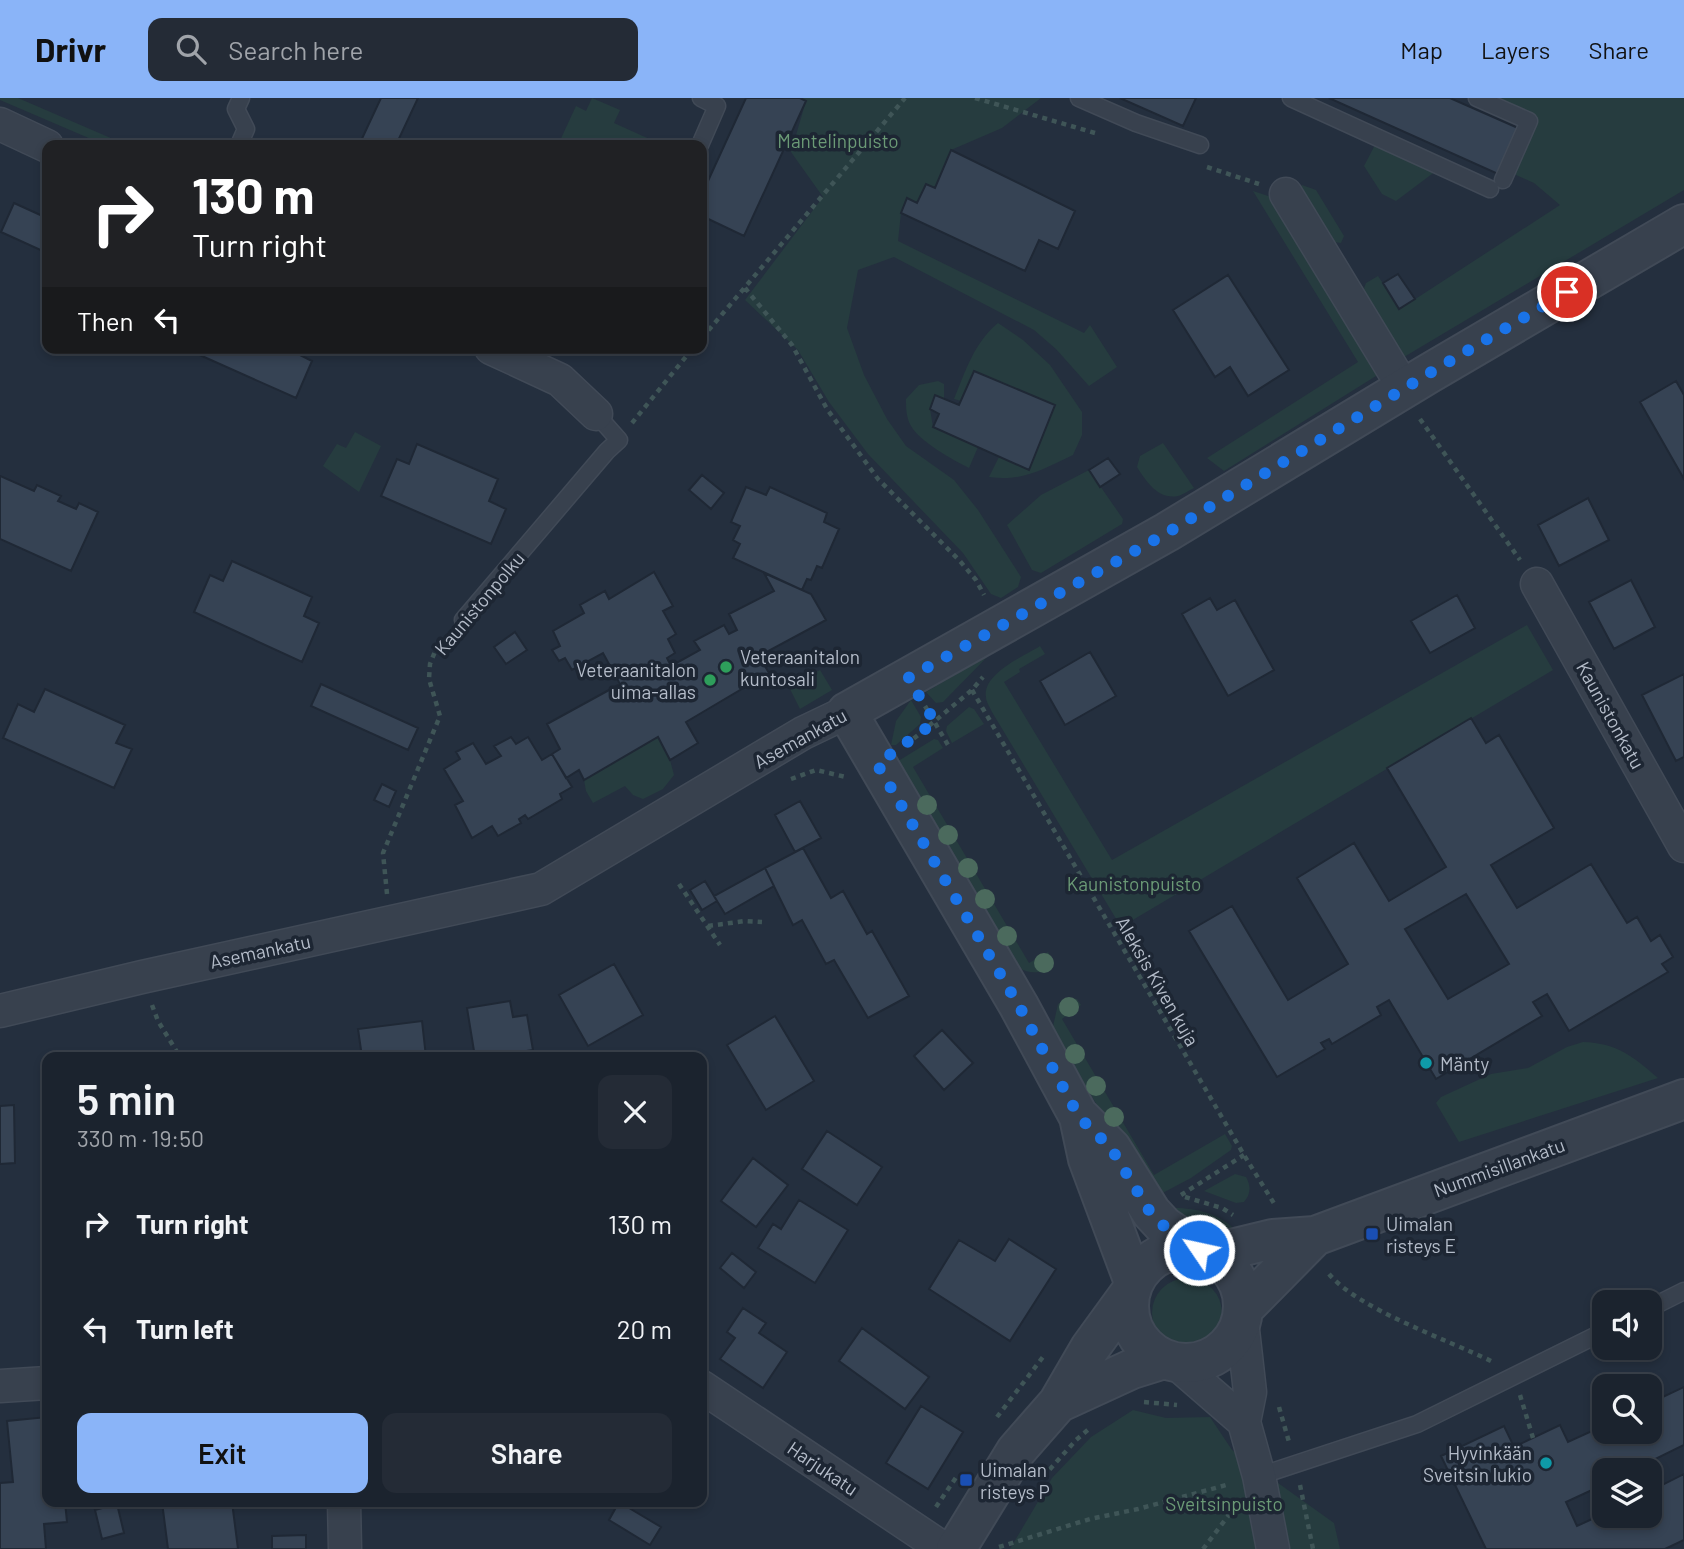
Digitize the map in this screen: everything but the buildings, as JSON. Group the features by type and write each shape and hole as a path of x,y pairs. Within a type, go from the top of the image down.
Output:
{"street":[{"path":"0,124 42,144"},
{"path":"1286,194 1412,403"},
{"name":"Asemankatu","path":"0,1012 142,977 541,889 803,733 847,712 1178,526 1412,403 1684,224"},
{"path":"504,354 560,380 596,414"},
{"name":"Kaunistonkatu","path":"1537,584 1684,846"},
{"path":"847,712 1019,1006 1079,1117 1088,1159 1132,1287 1129,1309 1132,1325 1139,1339 1150,1351 1170,1361 1244,1422"},
{"name":"Nummisillankatu","path":"1205,1252 1273,1239 1315,1236 1684,1099"},
{"path":"1079,1117 1111,1148 1150,1212 1164,1226 1225,1263 1236,1276 1242,1292 1250,1392 1244,1422 1259,1476 1273,1549"},
{"name":"Nummisillankatu","path":"1243,1314 1315,1236"},
{"path":"956,1549 1016,1451 1058,1403 1090,1348 1145,1266 1161,1254 1179,1249 1205,1252"},
{"path":"1058,1403 1132,1370 1170,1361 1193,1363 1210,1359 1224,1350 1235,1336 1243,1314"},
{"path":"0,1386 42,1383"},
{"name":"Harjukatu","path":"707,1390 932,1541"},
{"path":"344,1507 345,1549"}],"lane":[{"path":"241,98 236,109 246,129 241,140"},
{"path":"701,98 717,106 702,140"},
{"path":"1079,98 1136,123 1200,145"},
{"path":"1295,102 1364,134 1497,184 1529,121 1478,98"},
{"path":"596,414 619,440"},
{"name":"Kaunistonpolku","path":"463,620 619,440"},
{"path":"1662,1302 1684,1291"},
{"path":"1259,1476 1417,1424 1592,1338"}],"path":[{"path":"707,332 905,98"},
{"path":"746,288 792,345 827,409 878,479 959,560 976,580 986,598"},
{"path":"619,440 688,354"},
{"path":"1412,403 1537,584"},
{"name":"Kaunistonpolku","path":"393,922 384,877 383,853 440,716 429,679 430,664 436,649 463,620"},
{"path":"908,678 948,746"},
{"name":"Aleksis Kiven kuja","path":"935,722 972,690 1244,1156 1281,1212"},
{"path":"782,785 816,770 852,779 935,722"},
{"path":"679,884 720,945"},
{"path":"708,926 745,921 762,922"},
{"path":"142,977 153,1009 177,1052"},
{"path":"140,1012 166,1006"},
{"path":"1179,1196 1211,1204 1234,1215"},
{"path":"1329,1274 1339,1286 1380,1310 1490,1361 1514,1377 1534,1438"},
{"path":"993,1423 1049,1352"},
{"path":"1138,1401 1184,1405 1214,1397"},
{"path":"1278,1398 1313,1549"},
{"path":"1038,1483 1093,1425"},
{"path":"932,1541 957,1475"},
{"path":"998,1548 1090,1519 1138,1509 1259,1476"},
{"path":"1203,1549 1259,1476"},
{"path":"998,1548 1005,1536"}],"green space":[{"path":"18,98 113,140 93,140 0,100"},
{"path":"592,98 620,110 614,123 652,140 560,140 576,106 586,111"},
{"name":"Mantelinpuisto","path":"800,98 1041,98 1002,128 951,150 935,188 926,185 917,203 906,199 901,213 898,241 1084,333 1090,325 1117,367 1089,386 1056,349 1034,330 894,257 858,270 847,328 864,375 887,419 906,446 954,480 978,510 1021,577 1018,587 1001,598 991,594 963,553 868,454 829,402 798,350 745,300 823,197 791,152 806,101"},
{"path":"1490,98 1684,98 1684,190 1404,357 1363,291 1366,283 1378,276 1400,309 1560,205 1534,183 1514,174 1535,124"},
{"path":"1376,143 1436,171 1396,201 1382,194 1364,166"},
{"path":"1302,185 1316,190 1344,236 1341,243 1334,242 1300,188"},
{"path":"1253,191 1274,198 1384,371 1224,471 1207,458 1358,362"},
{"path":"998,323 1023,340 1050,365 1082,412 1082,435 1073,455 1032,473 1012,478 989,477 999,457 1029,469 974,371 961,401 954,399 977,348"},
{"path":"938,381 944,384 944,399 935,396 930,409 933,427 978,447 969,468 929,444 915,432 908,419 906,399 919,385"},
{"path":"355,432 381,446 359,492 323,466 337,444 346,448"},
{"path":"1163,443 1194,488 1180,495 1164,495 1159,492 1137,467 1140,456"},
{"path":"1089,470 1123,519 1122,524 1041,573 1032,570 1007,525 1041,495"},
{"name":"Kaunistonpuisto","path":"1527,625 1553,670 1121,927 986,699 987,689 997,673 1040,646 1045,654 1019,669 1020,672 1004,682 1112,860"},
{"path":"990,654 943,702 936,703 926,692"},
{"path":"820,670 832,690 800,709 789,687"},
{"path":"911,700 921,717 920,724 896,745 891,745 896,721"},
{"path":"969,707 974,709 984,724 952,743 946,731 947,726"},
{"path":"658,737 670,760 674,775 663,789 643,799 633,795 625,786 593,803 586,791 584,780"},
{"path":"934,739 938,740 943,748 913,767 1029,963 1048,952 1054,961 1043,971 1028,972 1019,968 895,763"},
{"path":"1069,998 1077,999 1081,1005 1062,1019 1154,1175 1225,1134 1232,1146 1231,1150 1191,1178 1155,1197 1055,1038 1052,1031 1058,1004"},
{"path":"1583,1042 1606,1045 1624,1052 1658,1078 1459,1142 1436,1103 1441,1097 1491,1074 1528,1068 1567,1047"},
{"path":"1235,1174 1246,1177 1249,1184 1250,1190 1244,1202 1236,1203 1204,1191"},
{"path":"1174,1208 1208,1213 1237,1232 1217,1241 1167,1213"},
{"path":"1187,1278 1206,1284 1216,1294 1222,1313 1216,1332 1206,1342 1187,1348 1168,1342 1158,1332 1152,1313 1158,1294 1168,1284"},
{"name":"Sveitsinpuisto","path":"1133,1410 1166,1418 1210,1417 1232,1450 1334,1523 1340,1549 1010,1549 1052,1478 1091,1437"}],"place":[{"name":"Veteraanitalon kuntosali","path":"726,667"},
{"name":"Veteraanitalon uima-allas","path":"710,680"},
{"name":"Mänty","path":"1426,1063"},
{"name":"Uimalan risteys E","path":"1372,1234"},
{"name":"Hyvinkään Sveitsin lukio","path":"1546,1463"},
{"name":"Uimalan risteys P","path":"966,1480"}],"route":[{"path":"1199,1250 1164,1226 1150,1212 1111,1148 1079,1117 1019,1006 877,764 935,722 908,678 1167,533 1567,292"}]}
